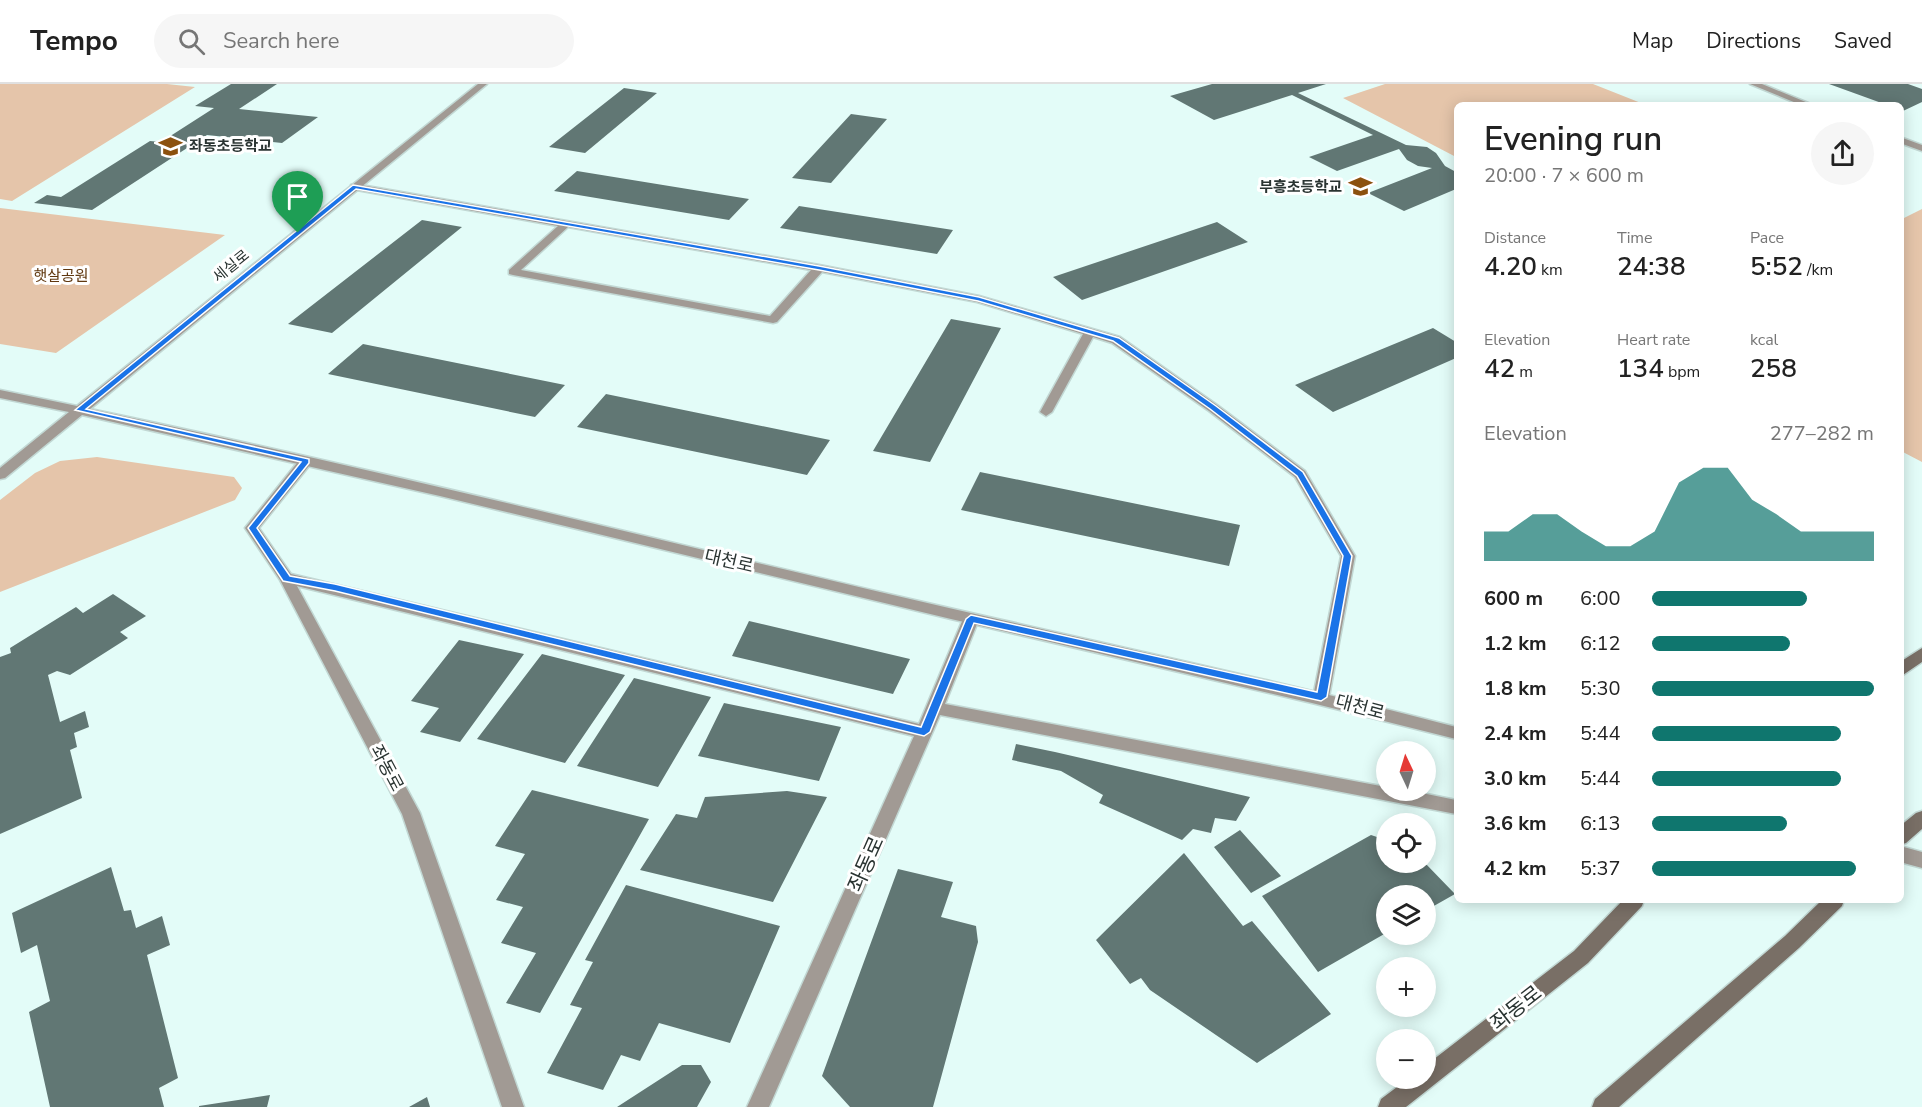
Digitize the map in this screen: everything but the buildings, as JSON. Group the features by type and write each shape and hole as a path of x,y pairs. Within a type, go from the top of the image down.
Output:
{"main road":[{"path":"1904,668 1922,654"},
{"path":"1904,834 1922,818"},
{"name":"좌동로","path":"1389,1107 1581,957 1632,903"},
{"path":"1603,1107 1792,942 1833,903"}],"street":[{"name":"세실로","path":"0,475 483,84"},
{"path":"1754,84 1801,102"},
{"path":"1904,141 1922,148"},
{"path":"355,187 819,268 979,299 1116,340 1213,408 1300,474 1348,556 1321,697"},
{"path":"567,223 513,272 773,320 819,268"},
{"path":"1046,412 1090,331"},
{"name":"대천로","path":"0,394 306,461 971,619 1321,697 1454,732"},
{"name":"좌동로","path":"306,461 252,528 286,578 411,813 513,1107"},
{"path":"286,578 924,732"},
{"name":"좌동로","path":"758,1107 935,708 971,619"},
{"path":"935,708 1454,807"},
{"path":"1904,855 1922,860"}],"green space":[{"path":"0,84 167,84 195,87 12,201 0,199"},
{"path":"1385,84 1593,84 1638,102 1454,102 1454,156 1343,98"},
{"name":"햇살공원","path":"0,208 225,235 56,353 0,344"},
{"path":"1922,209 1922,462 1904,453 1904,218"},
{"path":"97,457 234,477 242,488 235,500 0,592 0,500 35,473 60,461"}],"place":[{"name":"좌동초등학교","path":"171,146"},
{"name":"부흥초등학교","path":"1360,187"}],"route":[{"path":"355,187 819,268 979,299 1116,340 1213,408 1300,474 1348,556 1321,697 971,619 924,732 286,578 252,528 306,461 79,410 298,233 355,187"}]}
